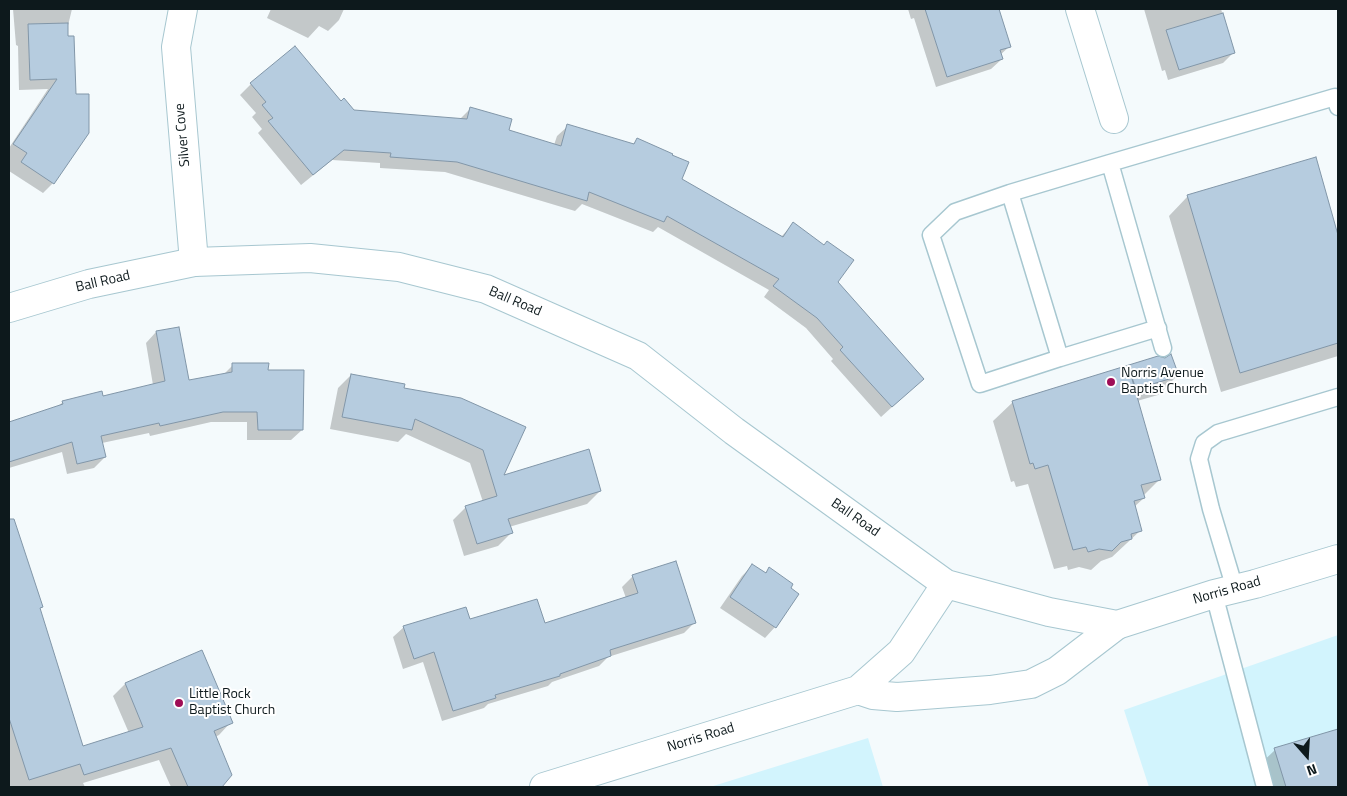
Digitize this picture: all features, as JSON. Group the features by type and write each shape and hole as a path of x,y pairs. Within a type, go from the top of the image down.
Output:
{"main road":[{"name":"Silver Cove","path":"183,9 176,47 194,262"},
{"path":"1080,9 1114,119"},
{"name":"Ball Road","path":"9,308 89,284 194,262 310,258 399,267 486,289 638,356 734,431 946,584"},
{"name":"Norris Road","path":"858,690 897,697 990,690 1031,684 1057,671 1116,625 1338,558"},
{"name":"Norris Road","path":"544,787 858,690 901,652 946,584 1049,612 1116,625"}],"lane":[{"path":"1158,328 980,384 931,235 955,212 1010,193 1335,97 1338,107"},
{"path":"1110,163 1164,348"},
{"path":"1010,193 1060,358"},
{"path":"1265,787 1224,592 1211,509 1199,458 1204,443 1218,433 1338,397"}],"shaded area":[{"path":"1338,635 1338,787 1149,787 1124,710"},
{"path":"868,738 883,787 710,787"}],"building":[{"path":"925,9 999,9 1011,47 1000,50 1003,59 947,77"},
{"path":"1223,13 1235,53 1179,70 1166,30"},
{"path":"68,23 68,36 74,36 76,94 89,94 89,133 54,184 21,162 27,153 13,144 57,79 30,80 28,24"},
{"path":"295,46 341,101 344,98 354,110 467,119 470,107 512,119 509,130 561,146 567,124 634,144 637,138 689,162 682,179 783,237 793,222 824,245 827,241 854,260 838,282 924,379 892,407 840,350 843,347 817,318 773,286 779,279 667,216 664,222 589,192 587,201 457,162 390,157 391,153 344,150 313,175 268,121 273,118 262,105 266,102 250,83"},
{"path":"1316,157 1338,235 1338,343 1240,373 1187,195"},
{"path":"179,327 189,380 232,372 232,363 269,363 268,370 304,370 303,430 258,430 257,412 223,412 160,426 159,423 101,436 106,457 77,464 72,442 9,462 9,422 63,404 62,401 102,391 103,396 165,381 156,331"},
{"path":"1171,354 1179,376 1136,389 1130,372 1161,480 1141,485 1145,498 1134,501 1142,531 1131,534 1132,539 1121,542 1112,551 1099,549 1088,552 1086,547 1073,550 1048,465 1035,469 1033,463 1030,464 1012,401 1158,356 1165,358"},
{"path":"351,374 405,384 404,388 461,398 526,427 504,475 589,449 601,491 508,519 513,533 477,544 465,506 497,496 483,450 415,419 412,430 342,417"},
{"path":"9,519 14,519 43,607 40,608 83,746 143,727 125,683 202,650 233,723 214,731 232,775 222,787 188,787 171,748 84,775 80,764 29,780 9,718"},
{"path":"676,561 696,623 610,650 611,656 560,674 560,676 495,695 496,698 453,711 434,652 414,659 403,626 466,607 470,619 537,599 545,623 638,593 632,575"},
{"path":"752,564 766,573 769,567 793,584 791,588 799,594 776,628 730,597"},
{"path":"1338,729 1338,787 1286,787 1274,748"}],"place":[{"name":"Norris Avenue Baptist Church","path":"1111,382"},
{"name":"Little Rock Baptist Church","path":"179,703"}]}
